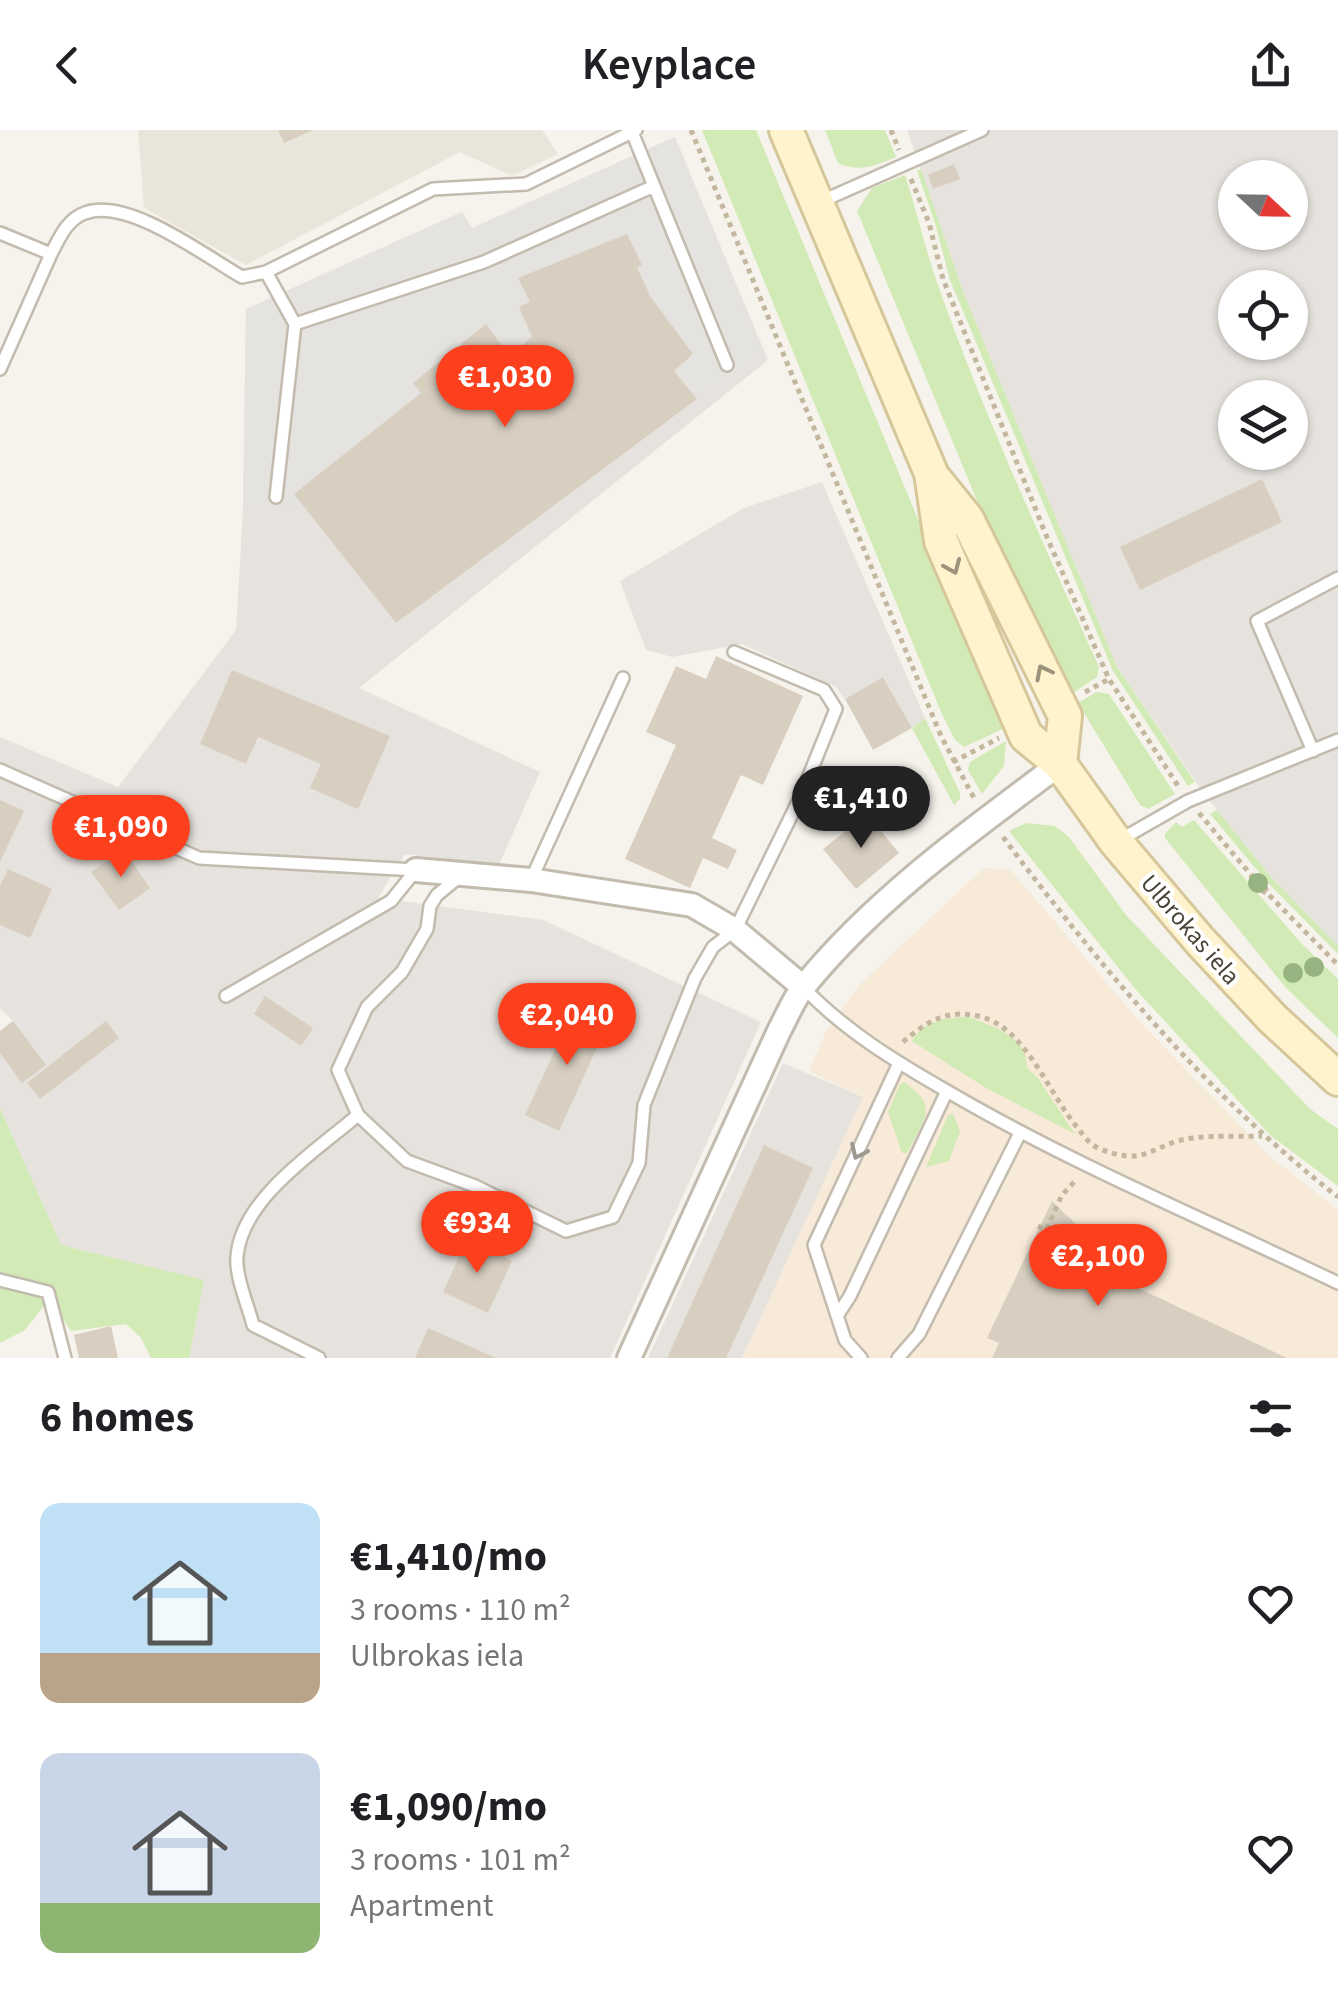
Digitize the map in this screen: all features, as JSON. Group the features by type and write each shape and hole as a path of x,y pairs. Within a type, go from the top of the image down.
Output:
{"main road":[{"name":"Ulbrokas iela","path":"786,130 931,473 942,541 1026,736 1060,764 1116,842 1256,1002 1338,1079"},
{"name":"Ulbrokas iela","path":"931,473 967,519 1065,716 1060,764"}],"street":[{"path":"630,1358 779,1031 803,987 891,898 1060,764"},
{"path":"416,870 531,880 692,904 734,930 803,987"}],"lane":[{"path":"816,204 982,130"},
{"path":"0,369 66,226 86,212 116,211 141,219 242,276 266,272 433,189 526,184 634,131 727,365"},
{"path":"295,324 484,262 654,186"},
{"path":"0,233 51,254"},
{"path":"266,272 295,324 276,498"},
{"path":"1313,751 1257,621 1338,578"},
{"path":"463,873 437,895 419,944 402,972 367,1008 338,1070 358,1115 407,1161 476,1186 566,1231 613,1217 639,1164 644,1105 694,978 713,947 734,930 800,798 836,709 824,690 734,652"},
{"path":"531,880 623,678"},
{"path":"1116,842 1188,801 1338,740"},
{"path":"0,770 199,858 416,870"},
{"path":"226,996 391,901 416,870"},
{"path":"803,987 838,1022 899,1064 1020,1134 1338,1283"},
{"path":"861,1358 845,1340 814,1245 899,1064"},
{"path":"837,1316 947,1091"},
{"path":"319,1358 253,1325 236,1258 244,1227 270,1190 358,1115"},
{"path":"898,1358 919,1334 1020,1134"},
{"path":"0,1280 48,1292 65,1358"}],"path":[{"path":"690,130 953,762 974,798"},
{"path":"891,130 929,223 943,279 1109,679 1188,801 1251,875 1262,880 1268,894 1338,965"},
{"path":"1075,697 1109,679"},
{"path":"953,762 1006,734"},
{"path":"1002,834 1138,1006 1262,1136 1338,1198"},
{"path":"903,1042 922,1026 951,1014 970,1014 997,1022 1022,1044 1056,1101 1092,1146 1118,1155 1145,1156 1193,1138 1262,1136"},
{"path":"1046,1230 1062,1195 1085,1164"},
{"path":"1038,1226 1046,1230 1062,1254"}],"shaded area":[{"path":"138,130 542,130 558,154 512,176 460,152 246,265 144,208"},
{"path":"907,130 1338,130 1338,946 1272,878 1205,795 1117,667 963,291"},
{"path":"675,137 768,360 359,688 540,772 499,865 405,854 378,898 543,920 761,1022 610,1358 189,1358 204,1280 61,1245 0,1108 0,1031 13,1021 0,1008 0,737 118,787 236,630 243,510 246,309 462,212 472,228"},
{"path":"675,137 763,355 697,399 674,371 693,354 650,296 627,234 519,278 530,302 519,307 532,337 509,356 485,324 413,383 421,393 294,493 306,509 243,510 246,309 462,212 472,228"},
{"path":"822,482 925,718 912,728 883,677 845,699 836,687 742,644 672,657 646,650 620,581 744,508"},
{"path":"984,868 1011,870 1139,1021 1272,1158 1338,1210 1338,1358 742,1358 863,1097 809,1071 826,1032 859,985"},
{"path":"783,1063 863,1097 742,1358 648,1358"}],"green space":[{"path":"702,130 756,130 1005,728 964,747 955,740"},
{"path":"825,130 885,130 896,157 867,167 838,163"},
{"path":"921,169 963,291 1117,667 1195,782 1188,786 1113,671 950,280 917,171"},
{"path":"905,175 933,271 975,382 1099,667 1097,677 1073,693 1005,568 857,211 872,188"},
{"path":"1097,692 1109,694 1175,794 1148,809 1140,805 1078,703"},
{"path":"925,718 960,793 954,805 912,728"},
{"path":"1006,741 1004,766 982,794 968,770 970,762"},
{"path":"1217,810 1272,878 1338,946 1338,954 1267,882 1210,814"},
{"path":"1194,820 1301,943 1338,979 1338,1038 1286,988 1165,838 1176,822 1182,827"},
{"path":"1026,823 1055,826 1069,837 1126,915 1310,1109 1338,1129 1338,1186 1270,1135 1137,991 1009,831"},
{"path":"969,1017 1015,1040 1026,1057 1027,1068 1075,1134 986,1088 912,1041 922,1029 936,1022"},
{"path":"904,1082 925,1107 923,1123 907,1153 902,1153 888,1112"},
{"path":"0,1108 61,1245 204,1280 189,1358 151,1358 141,1338 126,1324 71,1331 49,1299 25,1330 0,1343"},
{"path":"953,1114 960,1131 949,1161 926,1167 948,1115"}],"building":[{"path":"278,130 313,130 284,143"},
{"path":"954,164 960,179 933,189 928,175"},
{"path":"627,234 642,265 637,267 650,296 693,354 674,371 697,399 396,623 294,494 421,393 413,383 486,324 509,356 532,337 519,307 530,302 518,278"},
{"path":"1262,479 1282,522 1140,590 1120,547"},
{"path":"716,656 803,696 763,785 741,775 712,838 737,850 728,869 703,858 690,888 625,859 676,745 646,732 676,666 706,679"},
{"path":"232,670 390,736 358,809 310,788 321,764 258,737 246,764 200,744"},
{"path":"883,677 912,728 873,750 845,699"},
{"path":"0,800 24,811 0,862"},
{"path":"867,814 899,853 856,889 823,849"},
{"path":"123,849 150,888 119,910 91,872"},
{"path":"8,869 52,889 30,938 0,925 0,886"},
{"path":"265,996 313,1028 301,1046 254,1014"},
{"path":"576,1005 609,1021 559,1131 525,1115"},
{"path":"13,1021 46,1065 22,1083 0,1053 0,1031"},
{"path":"106,1021 119,1038 40,1099 27,1083"},
{"path":"764,1145 813,1168 726,1358 667,1358"},
{"path":"1052,1201 1128,1275 1123,1281 1287,1358 992,1358 999,1343 987,1338"},
{"path":"467,1240 512,1261 488,1313 443,1292"},
{"path":"111,1326 118,1358 79,1358 74,1335"},
{"path":"428,1328 496,1358 415,1358"}]}
